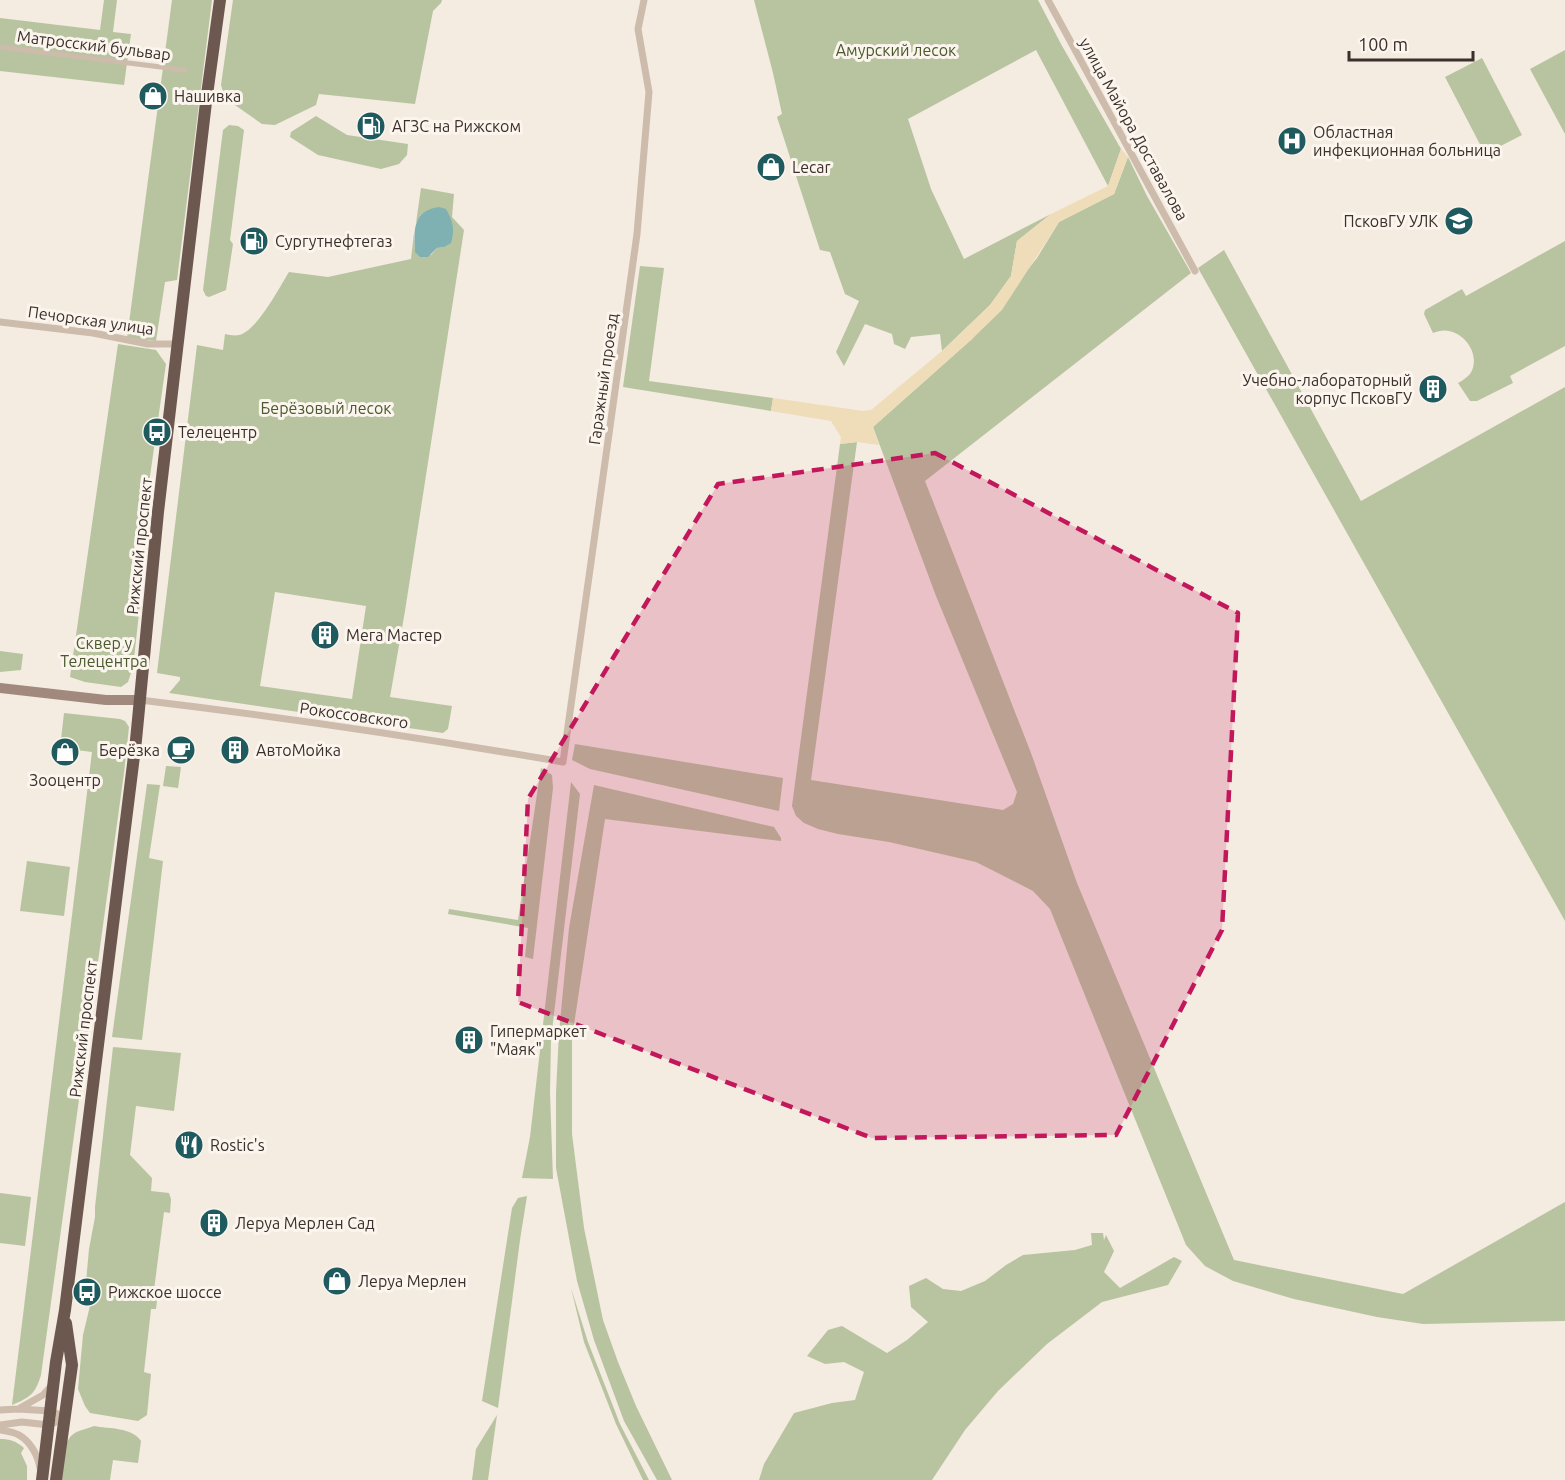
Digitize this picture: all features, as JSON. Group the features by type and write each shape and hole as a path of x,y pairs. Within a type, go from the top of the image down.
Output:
{"highway":[{"name":"Рижский проспект","path":"42,1480 136,740 160,500 220,0"},
{"name":"Рижский проспект","path":"56,1480 72,1365 65,1310"}],"main road":[{"path":"0,688 106,700 140,700"}],"street":[{"name":"Гаражный проезд","path":"563,762 637,234 649,92 638,29 644,0"},
{"name":"улица Майора Доставалова","path":"1048,0 1195,271"},
{"name":"Матросский бульвар","path":"0,47 185,70"},
{"name":"Печорская улица","path":"0,322 93,333 148,344 178,344"},
{"name":"Рокоссовского","path":"140,700 337,726 563,762"},
{"path":"18,1409 43,1395 53,1383"},
{"path":"0,1410 51,1411 65,1418"},
{"path":"0,1425 22,1422 49,1425 65,1418"},
{"path":"0,1430 19,1435 26,1441 38,1456 42,1480"}],"highlighted area":[{"path":"935,453 1238,613 1222,930 1116,1135 872,1138 518,1002 528,799 718,484"}],"green space":[{"path":"104,0 117,0 113,32 131,34 124,85 0,71 0,18 100,30"},
{"path":"172,0 212,0 177,280 165,282 156,341 127,338"},
{"path":"233,0 442,0 433,11 415,104 319,94 316,105 275,125 262,124 232,103 224,95 221,85"},
{"name":"Амурский лесок","path":"754,0 1038,0 1121,149 1108,186 1036,50 908,119 931,189 964,259 1051,214 1017,241 1011,276 990,305 942,351 940,334 911,337 905,349 894,344 892,334 865,324 844,366 836,352 859,301 845,294 830,252 820,250 777,117 782,114"},
{"path":"1565,50 1565,134 1530,69"},
{"path":"1482,58 1522,135 1485,154 1445,77"},
{"path":"316,116 347,135 408,144 407,155 399,164 381,169 318,155 290,137 291,132"},
{"path":"229,125 238,126 244,130 230,240 233,244 226,290 209,297 203,290 223,130"},
{"path":"1128,157 1147,196 1191,273 925,481 1031,753 1077,883 1234,1260 1403,1294 1565,1202 1565,1321 1423,1324 1377,1317 1294,1299 1233,1281 1205,1266 1186,1245 1050,909 1033,891 976,862 818,829 804,823 796,816 792,806 840,444 857,442 811,780 1003,810 1013,804 1017,792 936,596 873,427 972,339 1037,258 1059,222 1114,194"},
{"name":"Берёзовый лесок","path":"421,188 454,194 452,217 464,230 390,697 452,706 448,729 443,733 169,693 180,677 157,673 197,345 223,350 225,334 239,335 246,332 260,318 289,272 328,277 411,259 414,233 415,252 431,255 437,248 444,247 421,215 416,223","holes":["275,592 366,606 352,699 260,686"]},
{"path":"1565,241 1565,346 1510,376 1513,383 1477,401 1470,401 1458,383 1470,374 1474,357 1471,349 1466,341 1451,331 1442,330 1433,333 1424,314 1425,310 1462,289 1466,296"},
{"path":"1224,250 1361,501 1565,387 1565,921 1198,268"},
{"path":"640,266 664,268 649,381 773,398 771,411 623,387"},
{"name":"Сквер у Телецентра","path":"118,344 156,350 166,364 147,497 139,517 129,584 142,587 133,667 128,682 121,687 85,682 70,677"},
{"path":"0,651 23,654 21,670 0,672"},
{"path":"64,713 120,719 125,721 129,727 41,1375 37,1387 31,1394 12,1405 92,752 60,748"},
{"path":"575,744 783,778 779,811 590,769 572,760"},
{"path":"166,766 181,767 178,788 163,786"},
{"path":"541,768 552,775 553,788 533,959 525,957 528,928 448,914 449,909 518,920"},
{"path":"571,782 580,794 551,1039 553,1179 522,1178 530,1137"},
{"path":"147,784 160,785 149,858 163,861 142,1040 112,1037"},
{"path":"594,785 774,827 781,838 781,841 605,819 572,1038 572,1134 584,1228 603,1320 636,1406 672,1480 657,1480 624,1421 594,1340 577,1281 556,1168 559,1032 569,928"},
{"path":"27,861 70,867 64,916 20,911"},
{"path":"113,1047 181,1053 174,1111 136,1106 130,1155 152,1178 151,1191 169,1193 171,1199 170,1213 164,1212 154,1290 158,1292 156,1309 151,1309 144,1372 151,1374 147,1415 138,1421 90,1413 78,1389 83,1335 94,1289 86,1282"},
{"path":"0,1193 31,1197 25,1246 0,1243"},
{"path":"527,1196 498,1408 482,1401 512,1208 518,1198"},
{"path":"1091,1233 1103,1233 1104,1240 1106,1235 1114,1251 1104,1272 1120,1288 1174,1257 1182,1261 1168,1285 1102,1302 1047,1344 998,1391 965,1430 932,1480 759,1480 764,1464 794,1413 832,1403 855,1400 864,1372 844,1362 825,1364 807,1356 828,1330 842,1326 887,1353 928,1322 911,1307 909,1286 926,1278 943,1289 961,1291 985,1281 1023,1255 1075,1250 1092,1245"},
{"path":"571,1288 588,1342 620,1424 649,1480 643,1480 616,1424 584,1342"},
{"path":"497,1415 488,1480 472,1480 476,1449"},
{"path":"94,1426 120,1429 137,1436 141,1441 138,1463 113,1460 110,1480 59,1480 64,1451 71,1436"},
{"path":"0,1439 13,1441 24,1448 21,1453 27,1466 27,1480 0,1480"}],"sand":[{"path":"1121,149 1128,157 1114,194 1059,222 1002,310 873,427 879,445 857,442 840,444 841,437 831,421 771,411 773,398 863,411 871,410 942,351 990,305 1011,276 1017,241 1051,214 1108,186"}],"water":[{"path":"439,207 446,209 452,221 451,243 437,248 428,257 420,257 415,252 416,223 424,213"}],"place":[{"name":"Нашивка","path":"153,96"},
{"name":"АГЗС на Рижском","path":"371,126"},
{"name":"Областная инфекционная больница","path":"1292,141"},
{"name":"Lecar","path":"771,167"},
{"name":"ПсковГУ УЛК","path":"1459,221"},
{"name":"Сургутнефтегаз","path":"254,241"},
{"name":"Учебно-лабораторный корпус ПсковГУ","path":"1433,389"},
{"name":"Телецентр","path":"157,432"},
{"name":"Мега Мастер","path":"325,635"},
{"name":"Берёзка","path":"181,750"},
{"name":"АвтоМойка","path":"235,750"},
{"name":"Зооцентр","path":"65,752"},
{"name":"Гипермаркет \"Маяк\"","path":"469,1040"},
{"name":"Rostic's","path":"189,1145"},
{"name":"Леруа Мерлен Сад","path":"214,1223"},
{"name":"Леруа Мерлен","path":"337,1281"},
{"name":"Рижское шоссе","path":"87,1292"}]}
